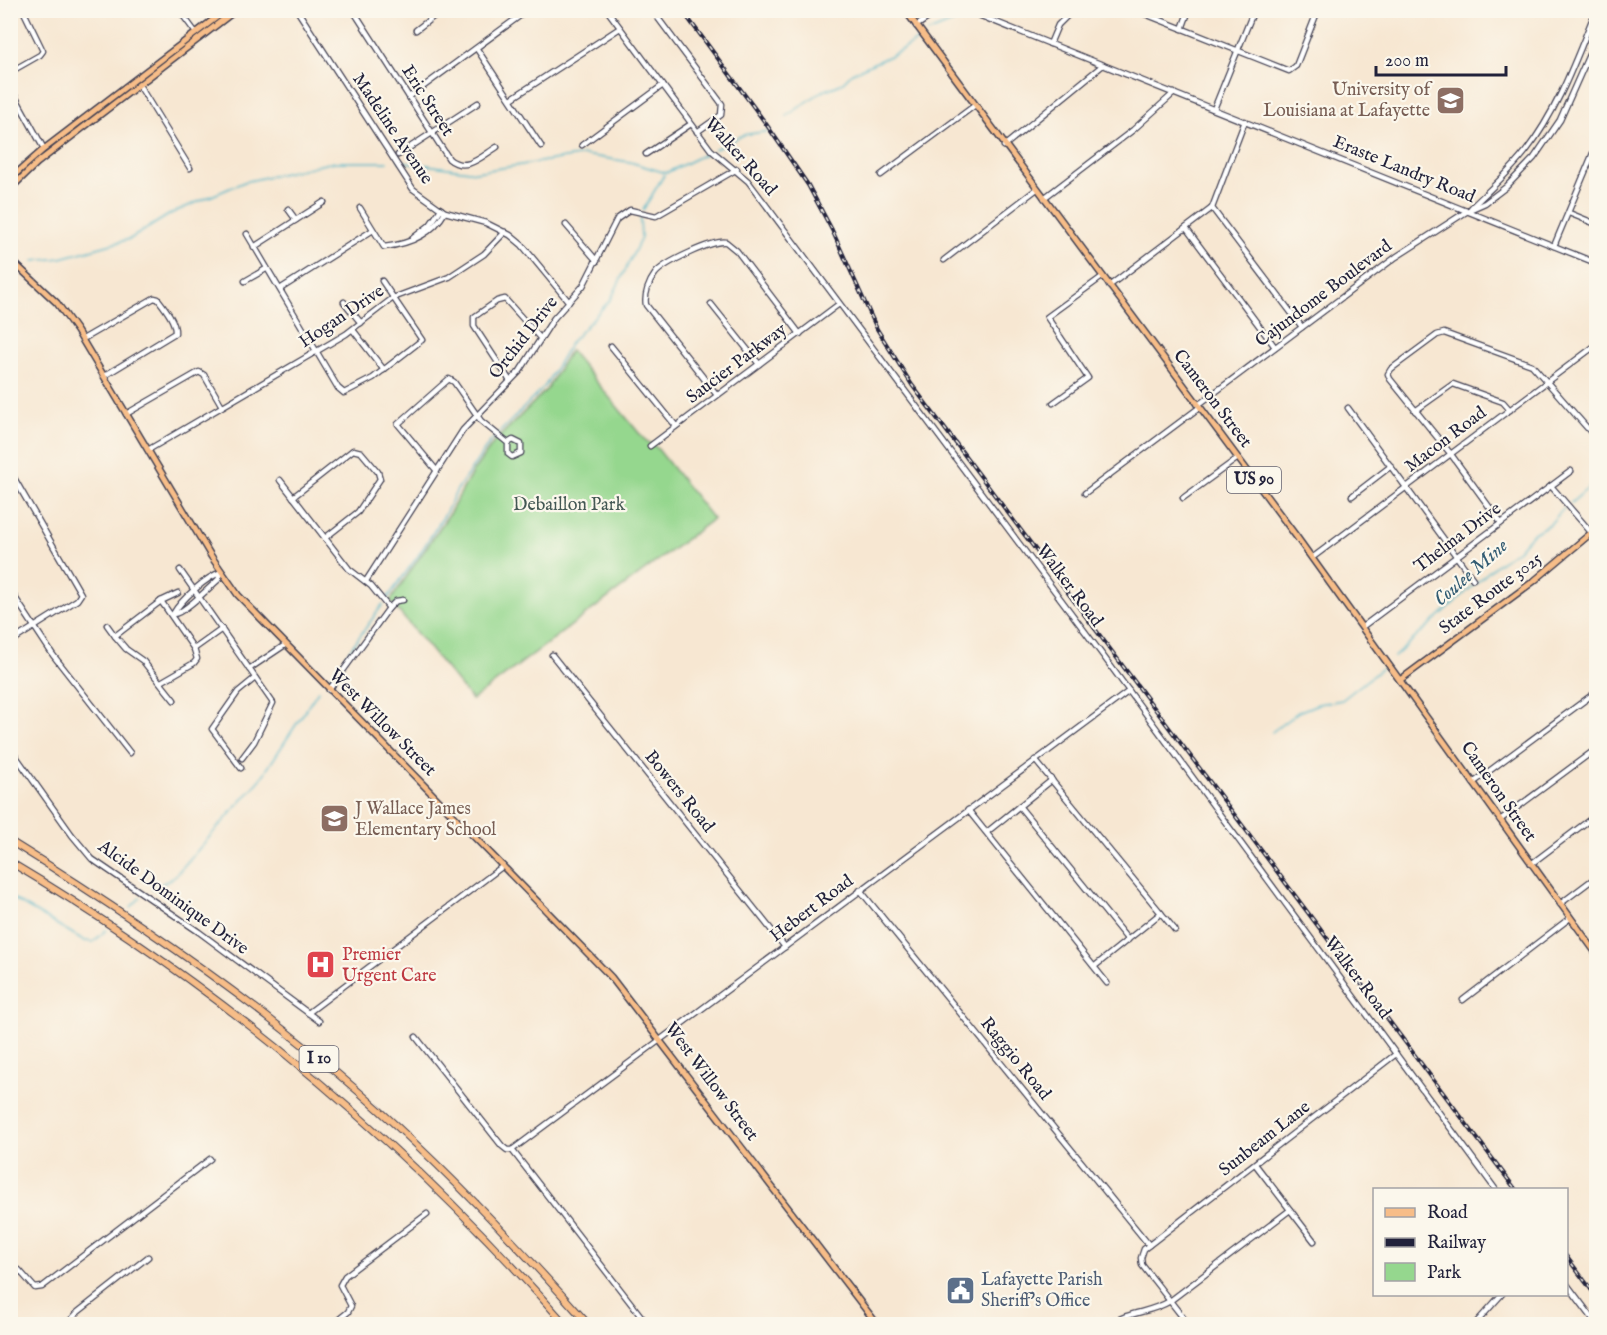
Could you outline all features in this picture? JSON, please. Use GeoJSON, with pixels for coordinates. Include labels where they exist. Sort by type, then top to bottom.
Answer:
{"type":"FeatureCollection","features":[{"type":"Feature","properties":{"kind":"highway","name":"I 10"},"geometry":{"type":"LineString","coordinates":[[10,841],[168,943],[313,1053],[360,1093],[468,1194],[588,1324]]}},
{"type":"Feature","properties":{"kind":"highway","name":"I 10"},"geometry":{"type":"LineString","coordinates":[[10,862],[157,955],[276,1045],[406,1159],[486,1238],[565,1324]]}},
{"type":"Feature","properties":{"kind":"main road"},"geometry":{"type":"LineString","coordinates":[[10,179],[44,149],[226,10]]}},
{"type":"Feature","properties":{"kind":"main road"},"geometry":{"type":"LineString","coordinates":[[10,189],[37,163],[236,10]]}},
{"type":"Feature","properties":{"kind":"main road","name":"Cameron Street"},"geometry":{"type":"LineString","coordinates":[[904,10],[1312,558],[1596,951]]}},
{"type":"Feature","properties":{"kind":"main road","name":"West Willow Street"},"geometry":{"type":"LineString","coordinates":[[10,259],[57,303],[83,339],[221,573],[285,645],[611,977],[877,1324]]}},
{"type":"Feature","properties":{"kind":"main road","name":"State Route 3025"},"geometry":{"type":"LineString","coordinates":[[1400,680],[1595,533]]}},
{"type":"Feature","properties":{"kind":"street"},"geometry":{"type":"LineString","coordinates":[[10,72],[40,56],[43,51],[23,10]]}},
{"type":"Feature","properties":{"kind":"street"},"geometry":{"type":"LineString","coordinates":[[92,10],[107,14],[121,10]]}},
{"type":"Feature","properties":{"kind":"street"},"geometry":{"type":"LineString","coordinates":[[179,10],[196,33]]}},
{"type":"Feature","properties":{"kind":"street","name":"Madeline Avenue"},"geometry":{"type":"LineString","coordinates":[[297,10],[404,177],[418,194],[443,211],[486,223],[505,232],[522,245],[569,302]]}},
{"type":"Feature","properties":{"kind":"street","name":"Eric Street"},"geometry":{"type":"LineString","coordinates":[[353,10],[449,159],[456,164],[470,164],[497,147]]}},
{"type":"Feature","properties":{"kind":"street"},"geometry":{"type":"LineString","coordinates":[[416,30],[442,10]]}},
{"type":"Feature","properties":{"kind":"street"},"geometry":{"type":"LineString","coordinates":[[409,97],[528,10]]}},
{"type":"Feature","properties":{"kind":"street","name":"Walker Road"},"geometry":{"type":"LineString","coordinates":[[607,10],[711,150],[748,181],[1129,691],[1495,1188]]}},
{"type":"Feature","properties":{"kind":"street"},"geometry":{"type":"LineString","coordinates":[[652,10],[722,104],[723,110],[720,116],[697,132]]}},
{"type":"Feature","properties":{"kind":"street"},"geometry":{"type":"LineString","coordinates":[[916,26],[940,10]]}},
{"type":"Feature","properties":{"kind":"street","name":"Eraste Landry Road"},"geometry":{"type":"LineString","coordinates":[[966,10],[1469,210],[1596,263]]}},
{"type":"Feature","properties":{"kind":"street"},"geometry":{"type":"LineString","coordinates":[[1050,44],[1058,26],[1073,10]]}},
{"type":"Feature","properties":{"kind":"street"},"geometry":{"type":"LineString","coordinates":[[1135,10],[1287,71],[1293,70],[1318,10]]}},
{"type":"Feature","properties":{"kind":"street"},"geometry":{"type":"LineString","coordinates":[[1182,28],[1189,10]]}},
{"type":"Feature","properties":{"kind":"street"},"geometry":{"type":"LineString","coordinates":[[1214,109],[1254,10]]}},
{"type":"Feature","properties":{"kind":"street","name":"Cajundome Boulevard"},"geometry":{"type":"LineString","coordinates":[[1469,210],[1510,170],[1532,142],[1561,93],[1596,10]]}},
{"type":"Feature","properties":{"kind":"street"},"geometry":{"type":"LineString","coordinates":[[511,99],[620,28]]}},
{"type":"Feature","properties":{"kind":"street","name":"Cajundome Boulevard"},"geometry":{"type":"LineString","coordinates":[[1085,493],[1396,257],[1469,210],[1485,203],[1506,187],[1545,144],[1573,96],[1596,39]]}},
{"type":"Feature","properties":{"kind":"street"},"geometry":{"type":"LineString","coordinates":[[477,49],[541,146]]}},
{"type":"Feature","properties":{"kind":"street"},"geometry":{"type":"LineString","coordinates":[[1004,146],[1103,65]]}},
{"type":"Feature","properties":{"kind":"street"},"geometry":{"type":"LineString","coordinates":[[139,85],[190,168]]}},
{"type":"Feature","properties":{"kind":"street"},"geometry":{"type":"LineString","coordinates":[[582,145],[663,85]]}},
{"type":"Feature","properties":{"kind":"street"},"geometry":{"type":"LineString","coordinates":[[10,87],[44,149]]}},
{"type":"Feature","properties":{"kind":"street"},"geometry":{"type":"LineString","coordinates":[[1044,198],[1133,130],[1174,93]]}},
{"type":"Feature","properties":{"kind":"street"},"geometry":{"type":"LineString","coordinates":[[398,155],[478,103]]}},
{"type":"Feature","properties":{"kind":"street"},"geometry":{"type":"LineString","coordinates":[[881,176],[974,106]]}},
{"type":"Feature","properties":{"kind":"street"},"geometry":{"type":"LineString","coordinates":[[1108,286],[1212,208],[1245,121]]}},
{"type":"Feature","properties":{"kind":"street"},"geometry":{"type":"LineString","coordinates":[[646,154],[692,124]]}},
{"type":"Feature","properties":{"kind":"street"},"geometry":{"type":"LineString","coordinates":[[1554,246],[1596,146]]}},
{"type":"Feature","properties":{"kind":"street","name":"Orchid Drive"},"geometry":{"type":"LineString","coordinates":[[366,581],[463,430],[524,366],[554,318],[583,286],[621,214],[633,210],[656,216],[737,170]]}},
{"type":"Feature","properties":{"kind":"street"},"geometry":{"type":"LineString","coordinates":[[944,260],[1037,189]]}},
{"type":"Feature","properties":{"kind":"street"},"geometry":{"type":"LineString","coordinates":[[254,247],[324,202]]}},
{"type":"Feature","properties":{"kind":"street"},"geometry":{"type":"LineString","coordinates":[[360,208],[383,247],[431,232],[443,211]]}},
{"type":"Feature","properties":{"kind":"street"},"geometry":{"type":"LineString","coordinates":[[1212,208],[1302,327]]}},
{"type":"Feature","properties":{"kind":"street"},"geometry":{"type":"LineString","coordinates":[[288,209],[296,220]]}},
{"type":"Feature","properties":{"kind":"street"},"geometry":{"type":"LineString","coordinates":[[1569,213],[1596,224]]}},
{"type":"Feature","properties":{"kind":"street"},"geometry":{"type":"LineString","coordinates":[[566,225],[597,261]]}},
{"type":"Feature","properties":{"kind":"street"},"geometry":{"type":"LineString","coordinates":[[1186,228],[1275,347]]}},
{"type":"Feature","properties":{"kind":"street"},"geometry":{"type":"LineString","coordinates":[[280,289],[373,230]]}},
{"type":"Feature","properties":{"kind":"street","name":"Hogan Drive"},"geometry":{"type":"LineString","coordinates":[[148,450],[353,330],[393,298],[449,277],[484,254],[505,232]]}},
{"type":"Feature","properties":{"kind":"street"},"geometry":{"type":"LineString","coordinates":[[247,234],[338,388],[344,393],[384,370],[422,340],[382,281]]}},
{"type":"Feature","properties":{"kind":"street"},"geometry":{"type":"LineString","coordinates":[[717,395],[646,305],[646,293],[657,272],[709,244],[726,242],[737,251],[800,334]]}},
{"type":"Feature","properties":{"kind":"street"},"geometry":{"type":"LineString","coordinates":[[245,281],[266,269]]}},
{"type":"Feature","properties":{"kind":"street"},"geometry":{"type":"LineString","coordinates":[[1053,403],[1088,378],[1047,317],[1102,278]]}},
{"type":"Feature","properties":{"kind":"street"},"geometry":{"type":"LineString","coordinates":[[83,339],[154,298],[158,299],[165,308],[175,327],[175,333],[104,376]]}},
{"type":"Feature","properties":{"kind":"street"},"geometry":{"type":"LineString","coordinates":[[510,381],[474,326],[472,319],[496,301],[505,299],[541,339]]}},
{"type":"Feature","properties":{"kind":"street"},"geometry":{"type":"LineString","coordinates":[[344,302],[361,323]]}},
{"type":"Feature","properties":{"kind":"street"},"geometry":{"type":"LineString","coordinates":[[711,304],[759,364]]}},
{"type":"Feature","properties":{"kind":"street","name":"Saucier Parkway"},"geometry":{"type":"LineString","coordinates":[[650,446],[839,304]]}},
{"type":"Feature","properties":{"kind":"street"},"geometry":{"type":"LineString","coordinates":[[353,330],[384,370]]}},
{"type":"Feature","properties":{"kind":"street"},"geometry":{"type":"LineString","coordinates":[[1501,523],[1388,374],[1442,332],[1528,363],[1596,438]]}},
{"type":"Feature","properties":{"kind":"street","name":"Macon Road"},"geometry":{"type":"LineString","coordinates":[[1312,558],[1596,345]]}},
{"type":"Feature","properties":{"kind":"street"},"geometry":{"type":"LineString","coordinates":[[611,346],[676,426]]}},
{"type":"Feature","properties":{"kind":"street"},"geometry":{"type":"LineString","coordinates":[[126,414],[199,372],[204,375],[222,406]]}},
{"type":"Feature","properties":{"kind":"street"},"geometry":{"type":"LineString","coordinates":[[437,471],[400,428],[398,421],[443,382],[451,379],[477,416],[508,443]]}},
{"type":"Feature","properties":{"kind":"street"},"geometry":{"type":"LineString","coordinates":[[1415,411],[1453,384],[1503,402],[1510,410]]}},
{"type":"Feature","properties":{"kind":"street"},"geometry":{"type":"LineString","coordinates":[[1348,408],[1473,579]]}},
{"type":"Feature","properties":{"kind":"street"},"geometry":{"type":"LineString","coordinates":[[293,497],[353,450],[361,452],[378,472],[379,482],[358,512],[325,538]]}},
{"type":"Feature","properties":{"kind":"street"},"geometry":{"type":"LineString","coordinates":[[1183,498],[1238,458]]}},
{"type":"Feature","properties":{"kind":"street"},"geometry":{"type":"LineString","coordinates":[[1352,496],[1391,466]]}},
{"type":"Feature","properties":{"kind":"street"},"geometry":{"type":"LineString","coordinates":[[10,471],[81,596],[15,639]]}},
{"type":"Feature","properties":{"kind":"street","name":"Thelma Drive"},"geometry":{"type":"LineString","coordinates":[[1362,627],[1571,471]]}},
{"type":"Feature","properties":{"kind":"street"},"geometry":{"type":"LineString","coordinates":[[280,480],[349,569],[366,581],[389,608]]}},
{"type":"Feature","properties":{"kind":"street"},"geometry":{"type":"LineString","coordinates":[[1551,486],[1595,533]]}},
{"type":"Feature","properties":{"kind":"street"},"geometry":{"type":"LineString","coordinates":[[180,570],[273,703],[254,742],[242,758]]}},
{"type":"Feature","properties":{"kind":"street"},"geometry":{"type":"LineString","coordinates":[[216,573],[221,573],[219,579],[183,612],[172,615],[194,589],[216,573]]}},
{"type":"Feature","properties":{"kind":"street"},"geometry":{"type":"LineString","coordinates":[[202,583],[203,587],[210,587]]}},
{"type":"Feature","properties":{"kind":"street"},"geometry":{"type":"LineString","coordinates":[[10,590],[34,627],[130,753]]}},
{"type":"Feature","properties":{"kind":"street"},"geometry":{"type":"LineString","coordinates":[[115,636],[161,601],[178,593]]}},
{"type":"Feature","properties":{"kind":"street"},"geometry":{"type":"LineString","coordinates":[[329,690],[389,608],[396,601],[403,600]]}},
{"type":"Feature","properties":{"kind":"street"},"geometry":{"type":"LineString","coordinates":[[161,601],[172,615],[180,632],[194,649],[197,658],[194,663],[161,682]]}},
{"type":"Feature","properties":{"kind":"street"},"geometry":{"type":"LineString","coordinates":[[107,625],[161,682],[174,700]]}},
{"type":"Feature","properties":{"kind":"street"},"geometry":{"type":"LineString","coordinates":[[194,649],[222,629]]}},
{"type":"Feature","properties":{"kind":"street"},"geometry":{"type":"LineString","coordinates":[[249,669],[285,645]]}},
{"type":"Feature","properties":{"kind":"street","name":"Bowers Road"},"geometry":{"type":"LineString","coordinates":[[552,655],[784,947]]}},
{"type":"Feature","properties":{"kind":"street"},"geometry":{"type":"LineString","coordinates":[[241,768],[212,729],[238,692],[255,678]]}},
{"type":"Feature","properties":{"kind":"street","name":"Hebert Road"},"geometry":{"type":"LineString","coordinates":[[512,1150],[1129,691]]}},
{"type":"Feature","properties":{"kind":"street"},"geometry":{"type":"LineString","coordinates":[[1473,783],[1596,692]]}},
{"type":"Feature","properties":{"kind":"street","name":"Alcide Dominique Drive"},"geometry":{"type":"LineString","coordinates":[[10,748],[92,858],[199,932],[319,1021]]}},
{"type":"Feature","properties":{"kind":"street"},"geometry":{"type":"LineString","coordinates":[[1500,820],[1596,748]]}},
{"type":"Feature","properties":{"kind":"street"},"geometry":{"type":"LineString","coordinates":[[1035,760],[1175,930]]}},
{"type":"Feature","properties":{"kind":"street"},"geometry":{"type":"LineString","coordinates":[[987,832],[1052,780]]}},
{"type":"Feature","properties":{"kind":"street"},"geometry":{"type":"LineString","coordinates":[[1020,806],[1128,940]]}},
{"type":"Feature","properties":{"kind":"street"},"geometry":{"type":"LineString","coordinates":[[968,810],[1107,983]]}},
{"type":"Feature","properties":{"kind":"street"},"geometry":{"type":"LineString","coordinates":[[1531,864],[1596,815]]}},
{"type":"Feature","properties":{"kind":"street"},"geometry":{"type":"LineString","coordinates":[[308,1013],[503,866]]}},
{"type":"Feature","properties":{"kind":"street"},"geometry":{"type":"LineString","coordinates":[[1560,904],[1596,877]]}},
{"type":"Feature","properties":{"kind":"street","name":"Raggio Road"},"geometry":{"type":"LineString","coordinates":[[860,890],[1149,1245]]}},
{"type":"Feature","properties":{"kind":"street"},"geometry":{"type":"LineString","coordinates":[[1095,966],[1161,913]]}},
{"type":"Feature","properties":{"kind":"street"},"geometry":{"type":"LineString","coordinates":[[1463,1000],[1570,918]]}},
{"type":"Feature","properties":{"kind":"street"},"geometry":{"type":"LineString","coordinates":[[416,1037],[502,1146],[507,1150],[512,1150],[647,1324]]}},
{"type":"Feature","properties":{"kind":"street","name":"Sunbeam Lane"},"geometry":{"type":"LineString","coordinates":[[1149,1245],[1396,1054]]}},
{"type":"Feature","properties":{"kind":"street"},"geometry":{"type":"LineString","coordinates":[[10,1269],[20,1270],[35,1288],[42,1287],[210,1159]]}},
{"type":"Feature","properties":{"kind":"street"},"geometry":{"type":"LineString","coordinates":[[1255,1164],[1314,1241]]}},
{"type":"Feature","properties":{"kind":"street"},"geometry":{"type":"LineString","coordinates":[[1111,1324],[1123,1316],[1153,1311],[1170,1301],[1290,1210]]}},
{"type":"Feature","properties":{"kind":"street"},"geometry":{"type":"LineString","coordinates":[[333,1324],[348,1312],[351,1306],[340,1285],[345,1276],[427,1214]]}},
{"type":"Feature","properties":{"kind":"street"},"geometry":{"type":"LineString","coordinates":[[1149,1245],[1142,1252],[1141,1262],[1188,1324]]}},
{"type":"Feature","properties":{"kind":"street"},"geometry":{"type":"LineString","coordinates":[[67,1324],[78,1312],[148,1257]]}},
{"type":"Feature","properties":{"kind":"street"},"geometry":{"type":"LineString","coordinates":[[1568,1286],[1596,1323]]}},
{"type":"Feature","properties":{"kind":"street"},"geometry":{"type":"LineString","coordinates":[[1475,1324],[1500,1296]]}},
{"type":"Feature","properties":{"kind":"green space","name":"Debaillon Park"},"geometry":{"type":"Polygon","coordinates":[[[570,350],[644,439],[657,448],[713,519],[472,700],[390,601],[449,514],[473,471],[494,442],[547,389],[570,350]]]}},
{"type":"Feature","properties":{"kind":"waterway"},"geometry":{"type":"LineString","coordinates":[[927,33],[964,18]]}},
{"type":"Feature","properties":{"kind":"waterway"},"geometry":{"type":"LineString","coordinates":[[787,116],[821,92],[841,84],[852,73],[918,40]]}},
{"type":"Feature","properties":{"kind":"waterway"},"geometry":{"type":"LineString","coordinates":[[715,149],[743,135],[769,131]]}},
{"type":"Feature","properties":{"kind":"waterway"},"geometry":{"type":"LineString","coordinates":[[399,161],[476,172],[584,155],[630,162],[666,173],[707,153]]}},
{"type":"Feature","properties":{"kind":"waterway"},"geometry":{"type":"LineString","coordinates":[[34,261],[61,258],[130,239],[172,213],[244,182],[334,162],[388,162]]}},
{"type":"Feature","properties":{"kind":"waterway"},"geometry":{"type":"LineString","coordinates":[[643,210],[664,175]]}},
{"type":"Feature","properties":{"kind":"waterway"},"geometry":{"type":"LineString","coordinates":[[386,600],[418,556],[445,514],[457,490],[490,442],[545,386],[571,342],[611,299],[641,238],[640,218]]}},
{"type":"Feature","properties":{"kind":"waterway","name":"Coulee Mine"},"geometry":{"type":"LineString","coordinates":[[1571,503],[1596,481]]}},
{"type":"Feature","properties":{"kind":"waterway","name":"Coulee Mine"},"geometry":{"type":"LineString","coordinates":[[1394,657],[1496,565],[1518,550],[1532,534],[1551,523],[1564,508]]}},
{"type":"Feature","properties":{"kind":"waterway"},"geometry":{"type":"LineString","coordinates":[[329,679],[383,604]]}},
{"type":"Feature","properties":{"kind":"waterway","name":"Coulee Mine"},"geometry":{"type":"LineString","coordinates":[[1272,732],[1298,712],[1318,704],[1342,700],[1381,669]]}},
{"type":"Feature","properties":{"kind":"waterway"},"geometry":{"type":"LineString","coordinates":[[152,889],[173,878],[260,780],[318,691]]}},
{"type":"Feature","properties":{"kind":"waterway"},"geometry":{"type":"LineString","coordinates":[[10,897],[85,941],[93,942],[106,930]]}},
{"type":"Feature","properties":{"kind":"waterway"},"geometry":{"type":"LineString","coordinates":[[131,907],[140,898]]}},
{"type":"Feature","properties":{"kind":"railway"},"geometry":{"type":"LineString","coordinates":[[682,10],[808,185],[832,230],[877,329],[912,385],[1514,1188]]}},
{"type":"Feature","properties":{"kind":"railway"},"geometry":{"type":"LineString","coordinates":[[1568,1259],[1596,1296]]}},
{"type":"Feature","properties":{"kind":"place","name":"University of Louisiana at Lafayette"},"geometry":{"type":"Point","coordinates":[1451,100]}},
{"type":"Feature","properties":{"kind":"place","name":"J Wallace James Elementary School"},"geometry":{"type":"Point","coordinates":[334,819]}},
{"type":"Feature","properties":{"kind":"place","name":"Premier Urgent Care"},"geometry":{"type":"Point","coordinates":[321,965]}},
{"type":"Feature","properties":{"kind":"place","name":"Lafayette Parish Sheriff's Office"},"geometry":{"type":"Point","coordinates":[960,1290]}}]}
